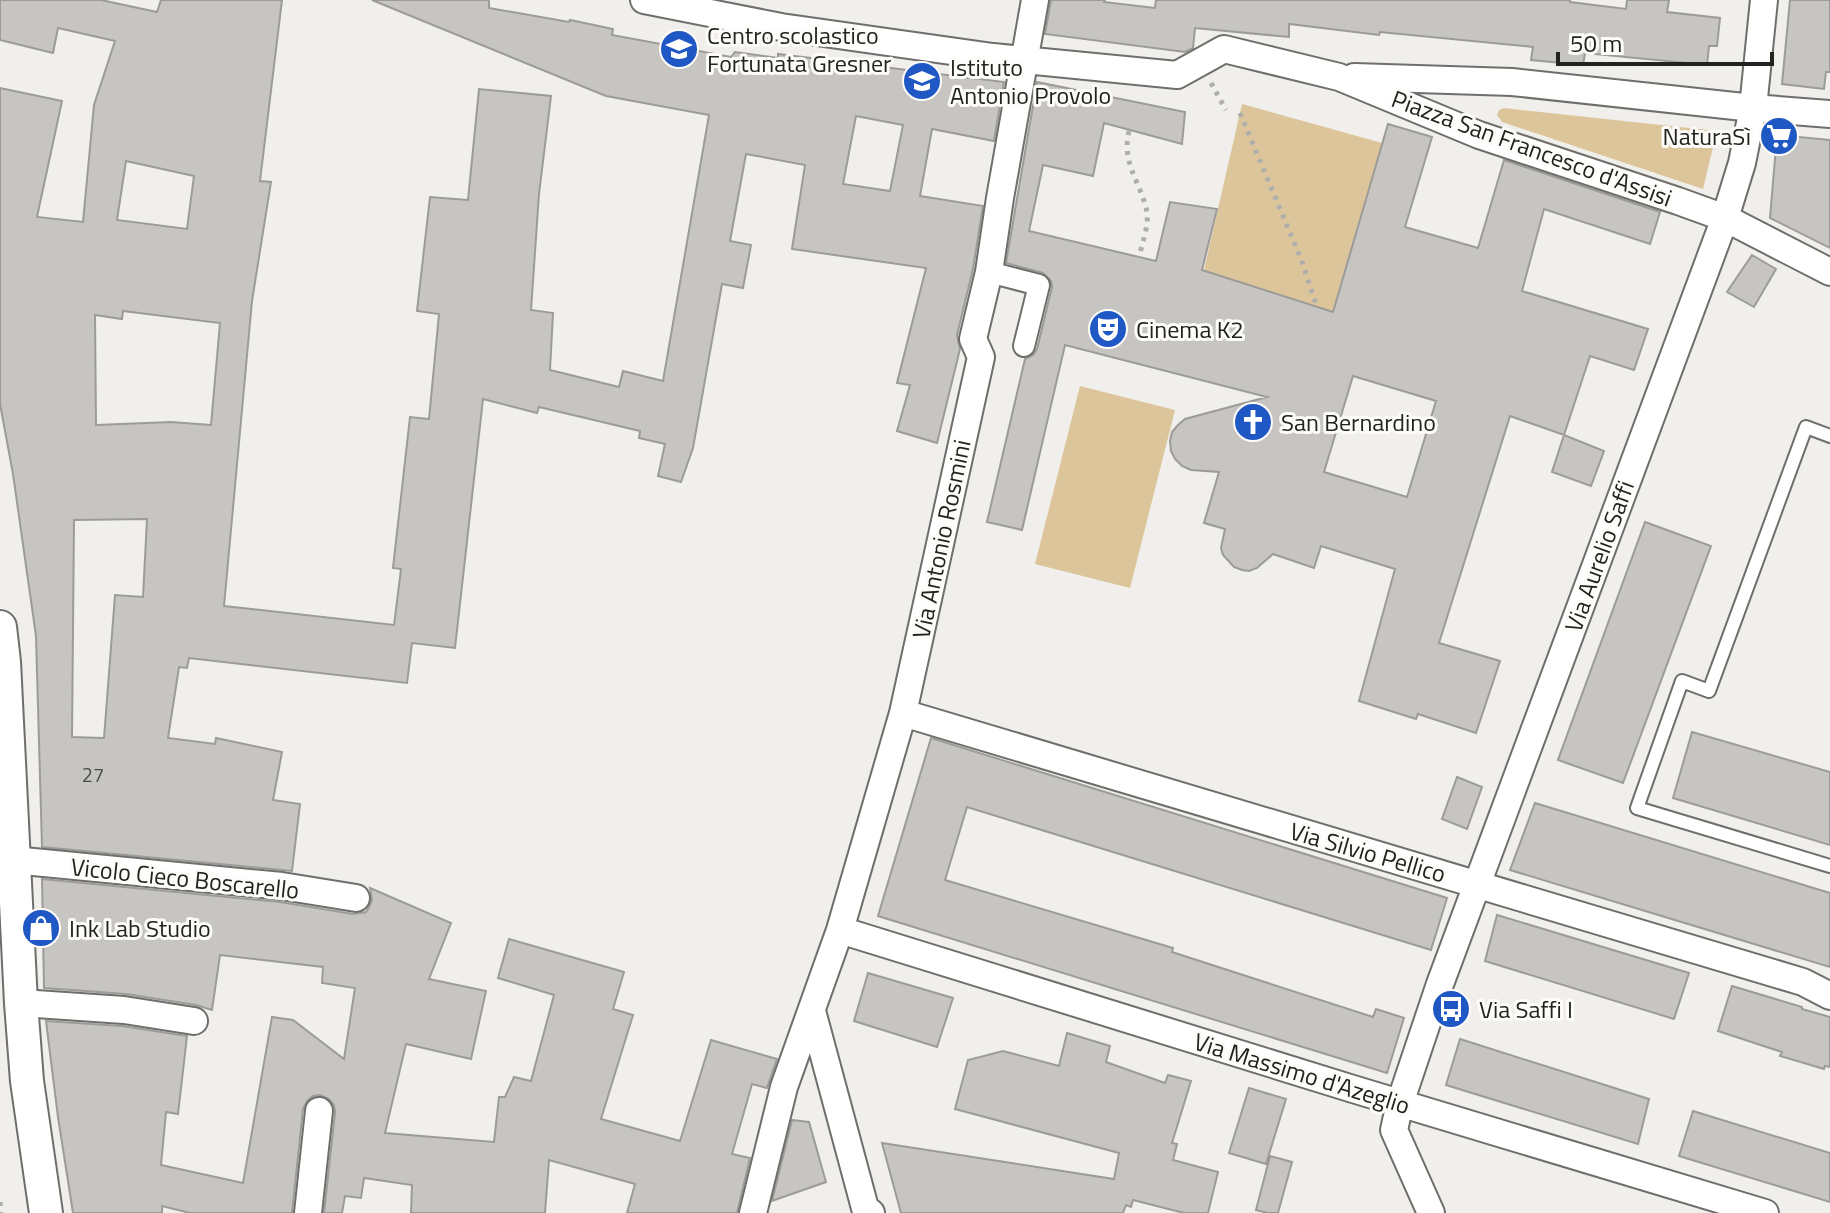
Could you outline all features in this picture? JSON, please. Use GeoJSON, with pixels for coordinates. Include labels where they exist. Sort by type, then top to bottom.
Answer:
{"type":"FeatureCollection","features":[{"type":"Feature","properties":{"kind":"street","name":"Piazza San Francesco d'Assisi"},"geometry":{"type":"LineString","coordinates":[[644,0],[781,27],[1025,60],[1177,75],[1224,49],[1339,77],[1479,135],[1725,218],[1830,272]]}},
{"type":"Feature","properties":{"kind":"street","name":"Via Antonio Rosmini"},"geometry":{"type":"LineString","coordinates":[[753,1213],[784,1087],[840,930],[903,713],[981,357],[973,339],[989,272],[1035,0]]}},
{"type":"Feature","properties":{"kind":"street","name":"Via Aurelio Saffi"},"geometry":{"type":"LineString","coordinates":[[1431,1213],[1394,1130],[1400,1103],[1440,984],[1725,218],[1742,163],[1753,108],[1764,0]]}},
{"type":"Feature","properties":{"kind":"street","name":"Piazza San Francesco d'Assisi"},"geometry":{"type":"LineString","coordinates":[[1339,77],[1512,82],[1830,114]]}},
{"type":"Feature","properties":{"kind":"street"},"geometry":{"type":"LineString","coordinates":[[989,272],[1039,285],[1024,346]]}},
{"type":"Feature","properties":{"kind":"street"},"geometry":{"type":"LineString","coordinates":[[0,627],[27,1081],[46,1213]]}},
{"type":"Feature","properties":{"kind":"street","name":"Via Silvio Pellico"},"geometry":{"type":"LineString","coordinates":[[903,713],[1803,982],[1830,996]]}},
{"type":"Feature","properties":{"kind":"street","name":"Vicolo Cieco Boscarello"},"geometry":{"type":"LineString","coordinates":[[13,860],[282,886],[356,898]]}},
{"type":"Feature","properties":{"kind":"street","name":"Via Massimo d'Azeglio"},"geometry":{"type":"LineString","coordinates":[[840,930],[1765,1213]]}},
{"type":"Feature","properties":{"kind":"street"},"geometry":{"type":"LineString","coordinates":[[21,1003],[124,1010],[194,1021]]}},
{"type":"Feature","properties":{"kind":"street"},"geometry":{"type":"LineString","coordinates":[[812,1011],[865,1208],[871,1213]]}},
{"type":"Feature","properties":{"kind":"street"},"geometry":{"type":"LineString","coordinates":[[308,1213],[319,1111]]}},
{"type":"Feature","properties":{"kind":"lane"},"geometry":{"type":"LineString","coordinates":[[1830,436],[1806,427],[1709,691],[1682,681],[1637,808],[1830,866]]}},
{"type":"Feature","properties":{"kind":"path"},"geometry":{"type":"LineString","coordinates":[[1240,113],[1301,259],[1317,307]]}},
{"type":"Feature","properties":{"kind":"path"},"geometry":{"type":"LineString","coordinates":[[1129,131],[1125,146],[1148,216],[1139,257]]}},
{"type":"Feature","properties":{"kind":"path"},"geometry":{"type":"LineString","coordinates":[[0,1202],[1,1213]]}},
{"type":"Feature","properties":{"kind":"shaded area"},"geometry":{"type":"Polygon","coordinates":[[[1242,104],[1382,143],[1332,313],[1204,270],[1242,104]]]}},
{"type":"Feature","properties":{"kind":"shaded area"},"geometry":{"type":"Polygon","coordinates":[[[1504,108],[1717,131],[1703,189],[1502,122],[1497,115],[1504,108]]]}},
{"type":"Feature","properties":{"kind":"shaded area"},"geometry":{"type":"Polygon","coordinates":[[[1080,386],[1175,410],[1130,588],[1035,564],[1080,386]]]}},
{"type":"Feature","properties":{"kind":"building"},"geometry":{"type":"Polygon","coordinates":[[[0,0],[101,0],[157,12],[161,0],[282,0],[260,181],[271,182],[252,301],[224,606],[394,625],[401,569],[393,568],[410,417],[429,419],[439,314],[417,311],[430,197],[468,200],[479,89],[551,96],[539,194],[531,310],[553,313],[550,370],[619,387],[623,371],[663,381],[709,115],[606,96],[372,0],[489,0],[489,8],[570,20],[613,29],[612,35],[731,57],[735,52],[778,58],[778,54],[1004,82],[994,141],[932,129],[920,196],[983,206],[973,269],[957,335],[960,349],[937,443],[897,431],[910,385],[897,383],[926,268],[792,249],[805,165],[746,154],[730,241],[751,245],[743,288],[722,284],[693,448],[681,482],[658,476],[665,444],[639,438],[640,431],[539,407],[537,413],[483,399],[455,648],[412,643],[407,683],[189,658],[187,668],[179,667],[168,738],[215,744],[216,738],[282,752],[273,800],[300,804],[292,871],[42,847],[36,636],[0,404],[0,88],[62,101],[37,217],[83,222],[94,105],[115,41],[58,28],[53,53],[0,40],[0,0]],[[856,116],[843,184],[890,191],[903,125],[856,116]],[[126,161],[117,220],[187,229],[194,176],[126,161]],[[123,311],[122,319],[95,315],[96,425],[171,422],[211,425],[220,323],[123,311]],[[147,519],[74,520],[72,737],[104,738],[115,595],[143,597],[147,519]]]}},
{"type":"Feature","properties":{"kind":"building"},"geometry":{"type":"Polygon","coordinates":[[[1051,0],[1105,0],[1155,8],[1156,0],[1570,0],[1626,9],[1627,0],[1669,0],[1667,12],[1720,18],[1717,46],[1709,46],[1707,65],[1585,53],[1583,65],[1531,60],[1533,47],[1380,32],[1379,35],[1289,24],[1289,37],[1195,28],[1193,48],[1185,52],[1045,34],[1051,0]]]}},
{"type":"Feature","properties":{"kind":"building"},"geometry":{"type":"Polygon","coordinates":[[[1790,0],[1830,0],[1830,72],[1826,72],[1824,89],[1782,84],[1790,0]]]}},
{"type":"Feature","properties":{"kind":"building"},"geometry":{"type":"Polygon","coordinates":[[[1037,82],[1185,112],[1182,144],[1104,123],[1093,176],[1043,165],[1029,231],[1156,261],[1170,202],[1217,209],[1202,270],[1333,312],[1388,124],[1432,137],[1405,227],[1478,248],[1504,160],[1660,212],[1650,244],[1544,209],[1522,291],[1648,329],[1634,370],[1590,356],[1564,435],[1510,416],[1439,643],[1500,661],[1476,733],[1418,714],[1416,719],[1359,701],[1395,569],[1321,546],[1314,568],[1273,554],[1257,568],[1242,570],[1234,567],[1223,555],[1221,548],[1225,529],[1204,523],[1219,472],[1191,470],[1182,466],[1171,451],[1172,432],[1185,419],[1267,397],[1065,345],[1022,530],[987,522],[1025,359],[1037,349],[1052,287],[1051,281],[1043,273],[1006,263],[1037,82]],[[1353,376],[1324,472],[1407,497],[1436,401],[1353,376]]]}},
{"type":"Feature","properties":{"kind":"building"},"geometry":{"type":"Polygon","coordinates":[[[1777,135],[1830,140],[1830,248],[1770,218],[1777,135]]]}},
{"type":"Feature","properties":{"kind":"building"},"geometry":{"type":"Polygon","coordinates":[[[1752,255],[1776,269],[1754,307],[1727,292],[1752,255]]]}},
{"type":"Feature","properties":{"kind":"building"},"geometry":{"type":"Polygon","coordinates":[[[1564,435],[1604,451],[1591,486],[1552,472],[1564,435]]]}},
{"type":"Feature","properties":{"kind":"building"},"geometry":{"type":"Polygon","coordinates":[[[1645,522],[1711,546],[1623,783],[1558,760],[1645,522]]]}},
{"type":"Feature","properties":{"kind":"building"},"geometry":{"type":"Polygon","coordinates":[[[1692,732],[1830,772],[1830,845],[1673,798],[1692,732]]]}},
{"type":"Feature","properties":{"kind":"building"},"geometry":{"type":"Polygon","coordinates":[[[931,738],[1447,898],[1431,950],[967,807],[945,880],[1173,948],[1172,952],[1373,1017],[1376,1009],[1404,1018],[1387,1073],[878,916],[931,738]]]}},
{"type":"Feature","properties":{"kind":"building"},"geometry":{"type":"Polygon","coordinates":[[[1457,777],[1482,787],[1467,829],[1442,819],[1457,777]]]}},
{"type":"Feature","properties":{"kind":"building"},"geometry":{"type":"Polygon","coordinates":[[[1535,803],[1830,893],[1830,967],[1510,870],[1535,803]]]}},
{"type":"Feature","properties":{"kind":"building"},"geometry":{"type":"Polygon","coordinates":[[[42,879],[280,902],[353,914],[366,912],[372,900],[370,888],[451,923],[429,979],[486,991],[471,1059],[406,1044],[385,1133],[494,1142],[499,1097],[505,1097],[514,1077],[531,1081],[554,995],[498,978],[509,939],[624,972],[613,1009],[633,1015],[601,1119],[680,1141],[711,1040],[777,1059],[767,1088],[752,1084],[732,1154],[750,1158],[737,1213],[627,1213],[635,1184],[549,1160],[545,1213],[411,1213],[412,1185],[364,1178],[361,1198],[345,1196],[342,1213],[324,1213],[335,1112],[329,1099],[320,1095],[313,1096],[303,1109],[292,1213],[190,1213],[162,1206],[162,1213],[73,1213],[46,1021],[122,1026],[187,1036],[178,1114],[166,1112],[161,1165],[243,1183],[272,1017],[293,1020],[344,1059],[355,988],[322,983],[323,967],[220,955],[212,1010],[126,994],[44,988],[42,879]]]}},
{"type":"Feature","properties":{"kind":"building"},"geometry":{"type":"Polygon","coordinates":[[[1497,915],[1689,973],[1674,1019],[1485,961],[1497,915]]]}},
{"type":"Feature","properties":{"kind":"building"},"geometry":{"type":"Polygon","coordinates":[[[868,973],[953,998],[937,1047],[854,1021],[868,973]]]}},
{"type":"Feature","properties":{"kind":"building"},"geometry":{"type":"Polygon","coordinates":[[[1732,986],[1830,1017],[1830,1067],[1825,1066],[1824,1069],[1780,1056],[1782,1052],[1718,1031],[1732,986]]]}},
{"type":"Feature","properties":{"kind":"building"},"geometry":{"type":"Polygon","coordinates":[[[1067,1033],[1110,1046],[1106,1062],[1165,1083],[1168,1075],[1191,1081],[1172,1143],[1177,1144],[1173,1160],[1218,1172],[1208,1213],[1184,1213],[1133,1200],[1131,1207],[1126,1205],[1123,1213],[901,1213],[882,1143],[1114,1179],[1119,1153],[955,1109],[968,1060],[1003,1051],[1059,1066],[1067,1033]]]}},
{"type":"Feature","properties":{"kind":"building"},"geometry":{"type":"Polygon","coordinates":[[[1460,1039],[1649,1099],[1638,1144],[1446,1085],[1460,1039]]]}},
{"type":"Feature","properties":{"kind":"building"},"geometry":{"type":"Polygon","coordinates":[[[1249,1088],[1286,1099],[1266,1164],[1229,1153],[1249,1088]]]}},
{"type":"Feature","properties":{"kind":"building"},"geometry":{"type":"Polygon","coordinates":[[[1693,1111],[1830,1153],[1830,1202],[1679,1156],[1693,1111]]]}},
{"type":"Feature","properties":{"kind":"building"},"geometry":{"type":"Polygon","coordinates":[[[792,1120],[809,1122],[826,1182],[772,1201],[792,1120]]]}},
{"type":"Feature","properties":{"kind":"building"},"geometry":{"type":"Polygon","coordinates":[[[1270,1156],[1292,1162],[1278,1213],[1256,1210],[1270,1156]]]}},
{"type":"Feature","properties":{"kind":"place","name":"Centro scolastico Fortunata Gresner"},"geometry":{"type":"Point","coordinates":[679,49]}},
{"type":"Feature","properties":{"kind":"place","name":"Istituto Antonio Provolo"},"geometry":{"type":"Point","coordinates":[922,81]}},
{"type":"Feature","properties":{"kind":"place","name":"NaturaSì"},"geometry":{"type":"Point","coordinates":[1779,136]}},
{"type":"Feature","properties":{"kind":"place","name":"Cinema K2"},"geometry":{"type":"Point","coordinates":[1108,329]}},
{"type":"Feature","properties":{"kind":"place","name":"San Bernardino"},"geometry":{"type":"Point","coordinates":[1253,422]}},
{"type":"Feature","properties":{"kind":"place","name":"Ink Lab Studio"},"geometry":{"type":"Point","coordinates":[41,928]}},
{"type":"Feature","properties":{"kind":"place","name":"Via Saffi I"},"geometry":{"type":"Point","coordinates":[1451,1009]}}]}
